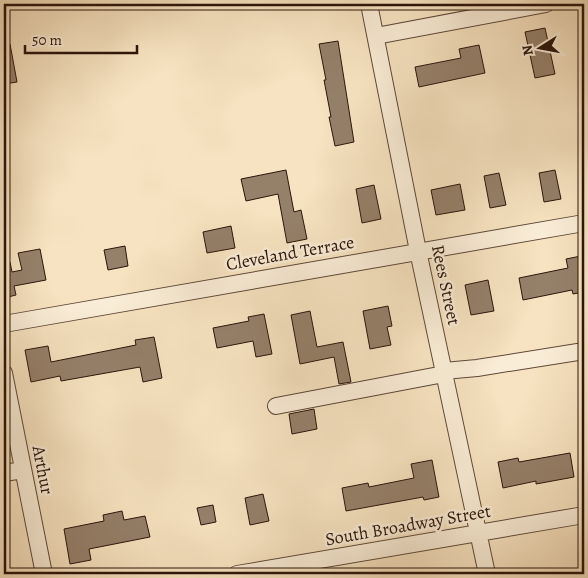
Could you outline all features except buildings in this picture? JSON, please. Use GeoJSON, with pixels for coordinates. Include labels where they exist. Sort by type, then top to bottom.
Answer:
{"type":"FeatureCollection","features":[{"type":"Feature","properties":{"kind":"street","name":"Rees Street"},"geometry":{"type":"LineString","coordinates":[[369,4],[418,251],[487,574]]}},
{"type":"Feature","properties":{"kind":"street"},"geometry":{"type":"LineString","coordinates":[[376,36],[546,4]]}},
{"type":"Feature","properties":{"kind":"street","name":"Cleveland Terrace"},"geometry":{"type":"LineString","coordinates":[[4,324],[584,223]]}},
{"type":"Feature","properties":{"kind":"street"},"geometry":{"type":"LineString","coordinates":[[276,406],[444,372],[584,351]]}},
{"type":"Feature","properties":{"kind":"street","name":"Arthur"},"geometry":{"type":"LineString","coordinates":[[4,373],[44,574]]}},
{"type":"Feature","properties":{"kind":"street"},"geometry":{"type":"LineString","coordinates":[[4,473],[23,470]]}},
{"type":"Feature","properties":{"kind":"street","name":"South Broadway Street"},"geometry":{"type":"LineString","coordinates":[[238,574],[584,515]]}}]}
